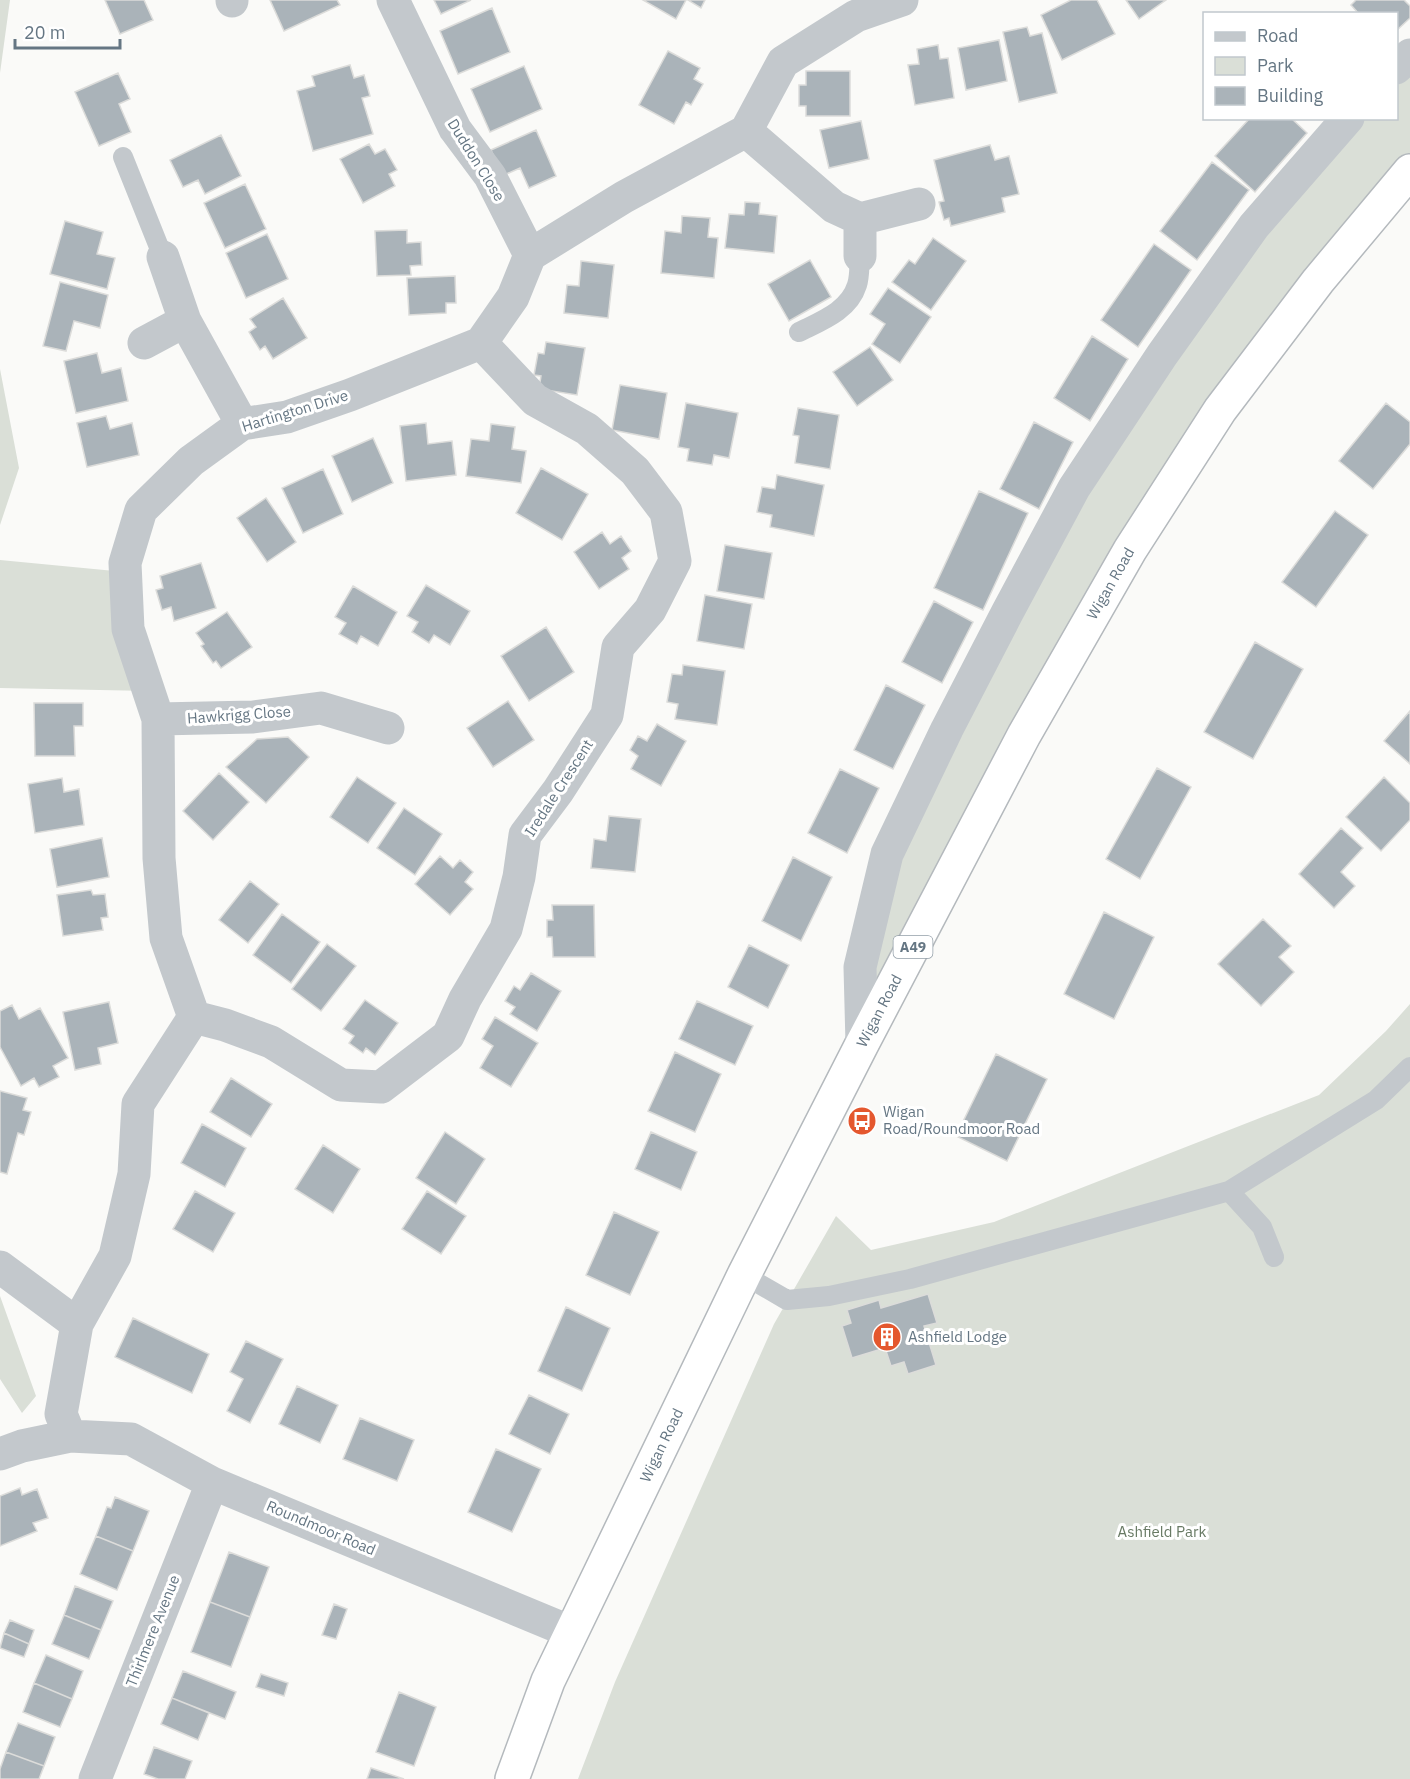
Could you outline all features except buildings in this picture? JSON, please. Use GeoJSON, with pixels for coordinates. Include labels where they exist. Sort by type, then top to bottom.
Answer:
{"type":"FeatureCollection","features":[{"type":"Feature","properties":{"kind":"highway","name":"Wigan Road"},"geometry":{"type":"LineString","coordinates":[[512,1779],[548,1681],[744,1275],[1024,735],[1130,550],[1220,410],[1318,281],[1410,171]]}},
{"type":"Feature","properties":{"kind":"street","name":"Duddon Close"},"geometry":{"type":"LineString","coordinates":[[393,0],[454,129],[490,176],[530,255]]}},
{"type":"Feature","properties":{"kind":"street"},"geometry":{"type":"LineString","coordinates":[[481,343],[513,297],[530,255],[624,197],[746,131],[783,62],[856,16],[902,0]]}},
{"type":"Feature","properties":{"kind":"street"},"geometry":{"type":"LineString","coordinates":[[1398,66],[1410,55]]}},
{"type":"Feature","properties":{"kind":"street"},"geometry":{"type":"LineString","coordinates":[[862,1044],[860,967],[887,854],[1001,624],[1074,488],[1162,355],[1254,226],[1346,120]]}},
{"type":"Feature","properties":{"kind":"street"},"geometry":{"type":"LineString","coordinates":[[746,131],[834,207],[860,219],[919,204]]}},
{"type":"Feature","properties":{"kind":"street"},"geometry":{"type":"LineString","coordinates":[[860,219],[860,256]]}},
{"type":"Feature","properties":{"kind":"street"},"geometry":{"type":"LineString","coordinates":[[163,257],[185,321],[242,424]]}},
{"type":"Feature","properties":{"kind":"street"},"geometry":{"type":"LineString","coordinates":[[144,343],[185,321]]}},
{"type":"Feature","properties":{"kind":"street","name":"Hartington Drive"},"geometry":{"type":"LineString","coordinates":[[194,1017],[166,938],[159,858],[158,719],[128,629],[125,563],[141,510],[191,461],[242,424],[287,417],[350,395],[481,343]]}},
{"type":"Feature","properties":{"kind":"street","name":"Iredale Crescent"},"geometry":{"type":"LineString","coordinates":[[194,1017],[225,1025],[271,1042],[341,1085],[381,1087],[448,1036],[465,999],[507,929],[519,877],[525,835],[558,791],[607,715],[618,647],[650,610],[675,561],[666,512],[635,471],[587,429],[535,400],[481,343]]}},
{"type":"Feature","properties":{"kind":"street","name":"Hawkrigg Close"},"geometry":{"type":"LineString","coordinates":[[158,719],[253,717],[321,708],[388,728]]}},
{"type":"Feature","properties":{"kind":"street"},"geometry":{"type":"LineString","coordinates":[[70,1437],[61,1414],[77,1324],[115,1256],[134,1174],[138,1104],[194,1017]]}},
{"type":"Feature","properties":{"kind":"street"},"geometry":{"type":"LineString","coordinates":[[0,1267],[77,1324]]}},
{"type":"Feature","properties":{"kind":"street","name":"Roundmoor Road"},"geometry":{"type":"LineString","coordinates":[[0,1454],[22,1446],[70,1437],[131,1439],[212,1483],[571,1632]]}},
{"type":"Feature","properties":{"kind":"street","name":"Thirlmere Avenue"},"geometry":{"type":"LineString","coordinates":[[95,1779],[212,1483]]}},
{"type":"Feature","properties":{"kind":"lane"},"geometry":{"type":"LineString","coordinates":[[123,158],[163,257]]}},
{"type":"Feature","properties":{"kind":"lane"},"geometry":{"type":"LineString","coordinates":[[800,332],[838,312],[852,297],[858,283],[860,256]]}},
{"type":"Feature","properties":{"kind":"lane"},"geometry":{"type":"LineString","coordinates":[[744,1275],[787,1300],[829,1296],[910,1279],[1229,1191],[1376,1100],[1410,1067]]}},
{"type":"Feature","properties":{"kind":"lane"},"geometry":{"type":"LineString","coordinates":[[1229,1191],[1262,1227],[1274,1257]]}},
{"type":"Feature","properties":{"kind":"green space"},"geometry":{"type":"Polygon","coordinates":[[[0,0],[10,0],[0,73],[0,0]]]}},
{"type":"Feature","properties":{"kind":"green space"},"geometry":{"type":"Polygon","coordinates":[[[1410,55],[1410,171],[1220,410],[862,1044],[887,854],[1074,488],[1347,120],[1398,120],[1398,67],[1410,55]]]}},
{"type":"Feature","properties":{"kind":"green space"},"geometry":{"type":"Polygon","coordinates":[[[0,369],[19,468],[0,525],[0,369]]]}},
{"type":"Feature","properties":{"kind":"green space"},"geometry":{"type":"Polygon","coordinates":[[[0,560],[125,572],[149,691],[0,688],[0,560]]]}},
{"type":"Feature","properties":{"kind":"green space","name":"Ashfield Park"},"geometry":{"type":"Polygon","coordinates":[[[1410,1004],[1410,1779],[578,1779],[615,1682],[774,1324],[836,1216],[871,1250],[994,1222],[1319,1095],[1386,1031],[1410,1004]]]}},
{"type":"Feature","properties":{"kind":"green space"},"geometry":{"type":"Polygon","coordinates":[[[0,1296],[36,1396],[22,1413],[0,1379],[0,1296]]]}},
{"type":"Feature","properties":{"kind":"place","name":"Wigan Road/Roundmoor Road"},"geometry":{"type":"Point","coordinates":[862,1121]}},
{"type":"Feature","properties":{"kind":"place","name":"Ashfield Lodge"},"geometry":{"type":"Point","coordinates":[887,1337]}}]}
